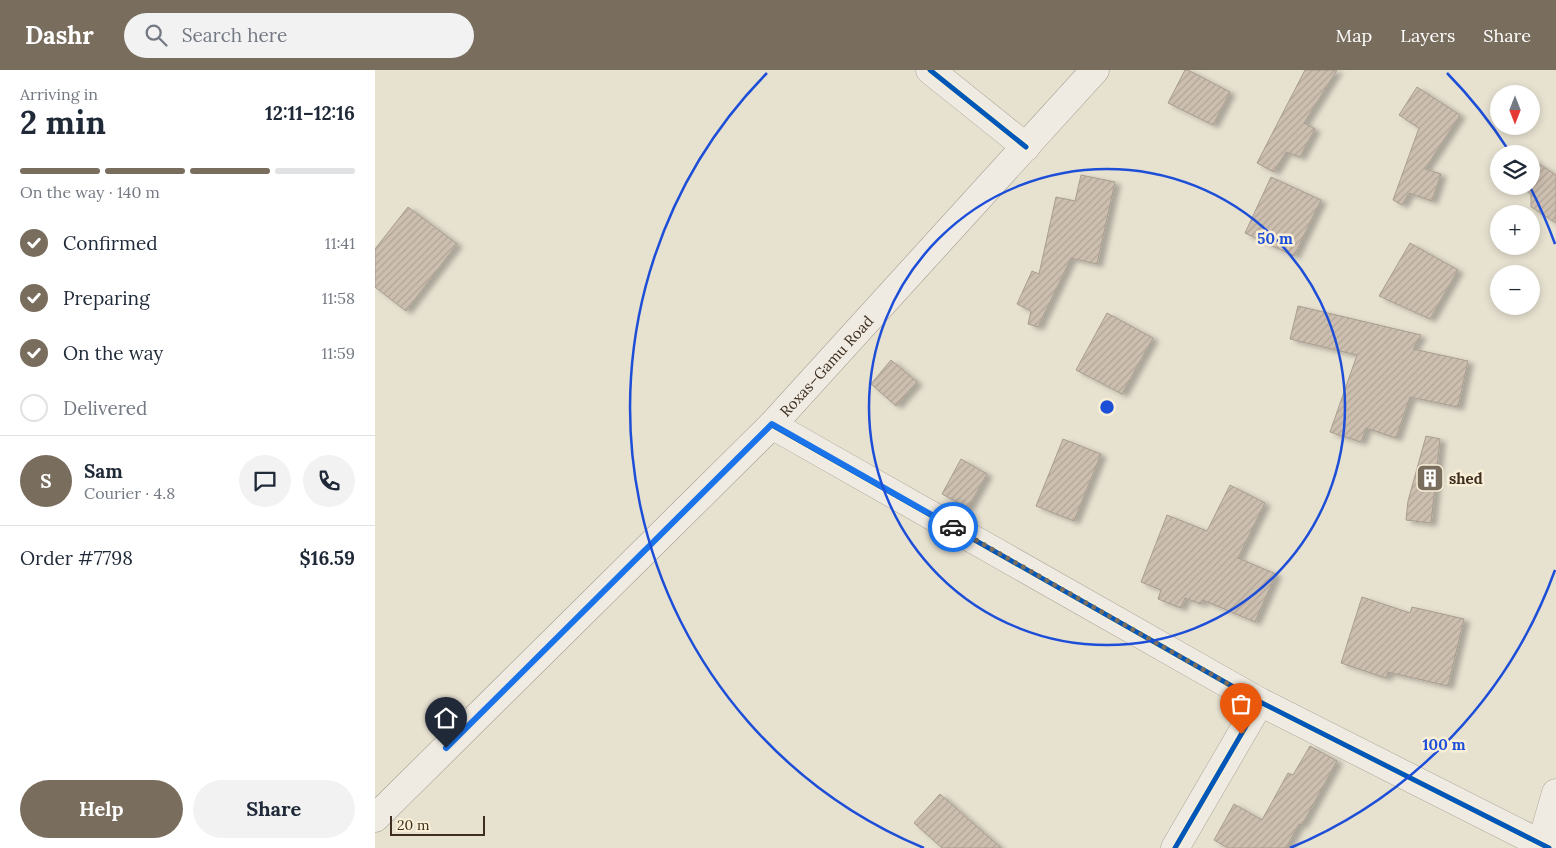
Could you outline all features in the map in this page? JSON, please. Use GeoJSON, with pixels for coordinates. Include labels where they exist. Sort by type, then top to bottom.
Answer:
{"type":"FeatureCollection","features":[{"type":"Feature","properties":{"kind":"street"},"geometry":{"type":"LineString","coordinates":[[930,70],[1026,147]]}},
{"type":"Feature","properties":{"kind":"street","name":"Roxas–Gamu Road"},"geometry":{"type":"LineString","coordinates":[[375,818],[772,424],[1095,70]]}},
{"type":"Feature","properties":{"kind":"street"},"geometry":{"type":"LineString","coordinates":[[772,424],[1260,702],[1545,846],[1556,793]]}},
{"type":"Feature","properties":{"kind":"street"},"geometry":{"type":"LineString","coordinates":[[1175,848],[1260,702]]}},
{"type":"Feature","properties":{"kind":"building"},"geometry":{"type":"Polygon","coordinates":[[[1185,70],[1230,92],[1213,125],[1168,103],[1185,70]]]}},
{"type":"Feature","properties":{"kind":"building"},"geometry":{"type":"Polygon","coordinates":[[[1305,70],[1337,70],[1304,123],[1315,129],[1300,157],[1286,152],[1274,172],[1257,163],[1305,70]]]}},
{"type":"Feature","properties":{"kind":"building"},"geometry":{"type":"Polygon","coordinates":[[[1417,87],[1460,115],[1425,169],[1441,174],[1432,201],[1409,193],[1402,205],[1393,200],[1419,128],[1399,115],[1417,87]]]}},
{"type":"Feature","properties":{"kind":"building"},"geometry":{"type":"Polygon","coordinates":[[[1540,165],[1556,175],[1556,223],[1540,213],[1540,205],[1531,205],[1531,195],[1540,195],[1540,165]]]}},
{"type":"Feature","properties":{"kind":"building"},"geometry":{"type":"Polygon","coordinates":[[[1081,175],[1115,182],[1097,264],[1071,258],[1038,327],[1028,324],[1031,311],[1017,304],[1032,271],[1039,274],[1056,197],[1075,201],[1081,175]]]}},
{"type":"Feature","properties":{"kind":"building"},"geometry":{"type":"Polygon","coordinates":[[[1271,177],[1321,200],[1294,256],[1245,233],[1271,177]]]}},
{"type":"Feature","properties":{"kind":"building"},"geometry":{"type":"Polygon","coordinates":[[[408,207],[457,244],[406,311],[375,287],[375,249],[408,207]]]}},
{"type":"Feature","properties":{"kind":"building"},"geometry":{"type":"Polygon","coordinates":[[[1410,243],[1458,270],[1430,319],[1379,296],[1410,243]]]}},
{"type":"Feature","properties":{"kind":"building"},"geometry":{"type":"Polygon","coordinates":[[[1298,306],[1421,335],[1413,349],[1468,361],[1458,407],[1410,397],[1396,438],[1366,428],[1361,442],[1330,432],[1357,355],[1290,339],[1298,306]]]}},
{"type":"Feature","properties":{"kind":"building"},"geometry":{"type":"Polygon","coordinates":[[[1107,313],[1153,338],[1122,394],[1076,370],[1107,313]]]}},
{"type":"Feature","properties":{"kind":"building"},"geometry":{"type":"Polygon","coordinates":[[[891,360],[917,382],[896,406],[871,384],[891,360]]]}},
{"type":"Feature","properties":{"kind":"building"},"geometry":{"type":"Polygon","coordinates":[[[1426,436],[1440,439],[1431,523],[1406,520],[1408,501],[1426,436]]]}},
{"type":"Feature","properties":{"kind":"building"},"geometry":{"type":"Polygon","coordinates":[[[1063,439],[1101,454],[1074,521],[1036,506],[1063,439]]]}},
{"type":"Feature","properties":{"kind":"building"},"geometry":{"type":"Polygon","coordinates":[[[961,459],[987,474],[968,508],[942,494],[961,459]]]}},
{"type":"Feature","properties":{"kind":"building"},"geometry":{"type":"Polygon","coordinates":[[[1230,485],[1265,503],[1238,558],[1276,574],[1255,622],[1203,600],[1201,604],[1185,598],[1181,608],[1158,599],[1161,590],[1141,582],[1167,515],[1207,531],[1230,485]]]}},
{"type":"Feature","properties":{"kind":"building"},"geometry":{"type":"Polygon","coordinates":[[[1362,597],[1410,613],[1412,607],[1464,619],[1448,686],[1388,672],[1386,678],[1341,663],[1362,597]]]}},
{"type":"Feature","properties":{"kind":"building"},"geometry":{"type":"Polygon","coordinates":[[[1310,746],[1337,761],[1302,825],[1299,824],[1286,848],[1228,848],[1214,840],[1234,804],[1262,820],[1288,773],[1293,775],[1310,746]]]}},
{"type":"Feature","properties":{"kind":"building"},"geometry":{"type":"Polygon","coordinates":[[[940,794],[1001,848],[942,848],[914,823],[940,794]]]}},
{"type":"Feature","properties":{"kind":"cycle path"},"geometry":{"type":"LineString","coordinates":[[930,70],[1026,147]]}},
{"type":"Feature","properties":{"kind":"cycle path"},"geometry":{"type":"LineString","coordinates":[[772,425],[1260,702],[1175,848]]}},
{"type":"Feature","properties":{"kind":"cycle path"},"geometry":{"type":"LineString","coordinates":[[1260,702],[1549,848]]}},
{"type":"Feature","properties":{"kind":"way so far"},"geometry":{"type":"LineString","coordinates":[[953,527],[1260,702],[1241,734]]}},
{"type":"Feature","properties":{"kind":"place","name":"shed"},"geometry":{"type":"Point","coordinates":[1430,478]}},
{"type":"Feature","properties":{"kind":"route"},"geometry":{"type":"LineString","coordinates":[[446,748],[772,424],[953,527]]}}]}
